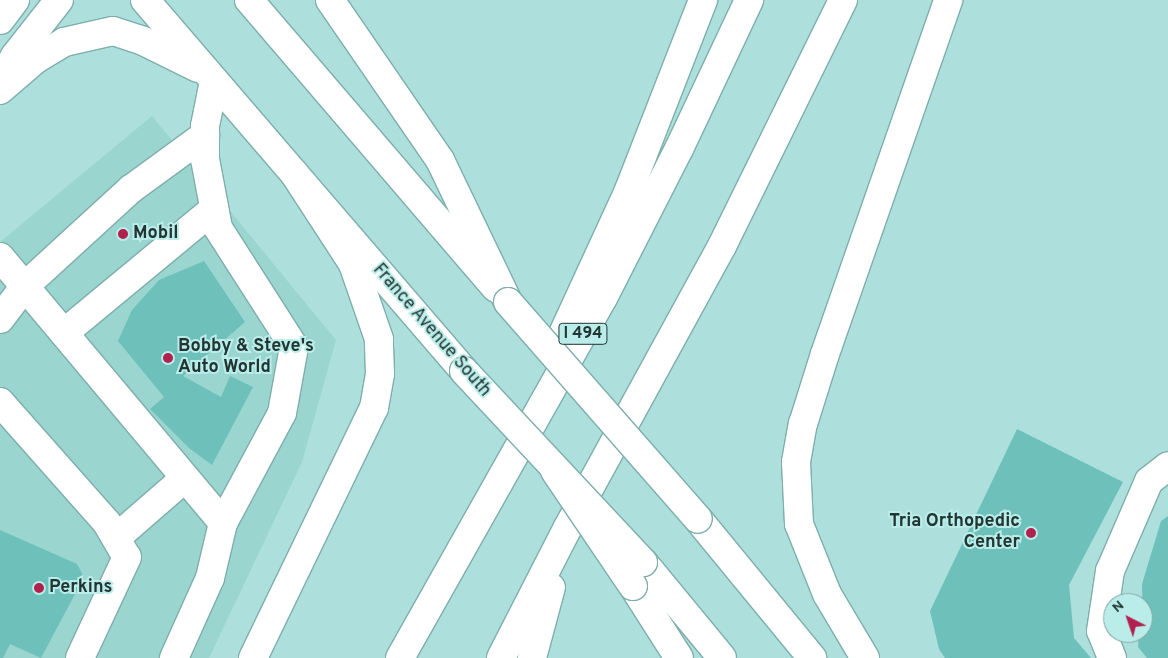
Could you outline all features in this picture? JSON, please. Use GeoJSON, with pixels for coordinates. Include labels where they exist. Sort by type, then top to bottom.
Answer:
{"type":"FeatureCollection","features":[{"type":"Feature","properties":{"kind":"main road"},"geometry":{"type":"LineString","coordinates":[[0,20],[16,0]]}},
{"type":"Feature","properties":{"kind":"main road"},"geometry":{"type":"LineString","coordinates":[[0,82],[15,56],[59,0]]}},
{"type":"Feature","properties":{"kind":"main road","name":"France Avenue South"},"geometry":{"type":"LineString","coordinates":[[144,0],[464,371],[555,470],[638,574]]}},
{"type":"Feature","properties":{"kind":"main road"},"geometry":{"type":"LineString","coordinates":[[249,0],[508,302],[698,519],[812,658]]}},
{"type":"Feature","properties":{"kind":"main road"},"geometry":{"type":"LineString","coordinates":[[330,0],[440,160],[508,302]]}},
{"type":"Feature","properties":{"kind":"main road"},"geometry":{"type":"LineString","coordinates":[[465,548],[629,190],[703,0]]}},
{"type":"Feature","properties":{"kind":"main road","name":"I 494"},"geometry":{"type":"LineString","coordinates":[[400,658],[465,548],[604,298],[679,149],[749,0]]}},
{"type":"Feature","properties":{"kind":"main road"},"geometry":{"type":"LineString","coordinates":[[501,658],[567,528],[722,246],[843,0]]}},
{"type":"Feature","properties":{"kind":"main road"},"geometry":{"type":"LineString","coordinates":[[865,658],[827,594],[802,532],[796,491],[796,462],[803,424],[825,354],[948,0]]}},
{"type":"Feature","properties":{"kind":"main road"},"geometry":{"type":"LineString","coordinates":[[0,90],[36,59],[64,42],[113,31],[143,41],[210,76],[205,159],[218,228],[294,347],[282,413],[223,523],[210,578],[174,658]]}},
{"type":"Feature","properties":{"kind":"main road"},"geometry":{"type":"LineString","coordinates":[[0,318],[25,286],[131,189],[205,135]]}},
{"type":"Feature","properties":{"kind":"main road"},"geometry":{"type":"LineString","coordinates":[[253,658],[374,408],[380,374],[378,339],[353,264],[294,173]]}},
{"type":"Feature","properties":{"kind":"main road"},"geometry":{"type":"LineString","coordinates":[[64,333],[214,209]]}},
{"type":"Feature","properties":{"kind":"main road"},"geometry":{"type":"LineString","coordinates":[[0,257],[223,523]]}},
{"type":"Feature","properties":{"kind":"main road"},"geometry":{"type":"LineString","coordinates":[[3,412],[107,524],[127,558],[80,658]]}},
{"type":"Feature","properties":{"kind":"main road"},"geometry":{"type":"LineString","coordinates":[[1112,658],[1101,631],[1110,571],[1149,482],[1168,466]]}},
{"type":"Feature","properties":{"kind":"main road"},"geometry":{"type":"LineString","coordinates":[[116,538],[185,478]]}},
{"type":"Feature","properties":{"kind":"main road"},"geometry":{"type":"LineString","coordinates":[[532,658],[567,528]]}},
{"type":"Feature","properties":{"kind":"main road"},"geometry":{"type":"LineString","coordinates":[[638,574],[679,658]]}},
{"type":"Feature","properties":{"kind":"main road"},"geometry":{"type":"LineString","coordinates":[[638,574],[722,658]]}},
{"type":"Feature","properties":{"kind":"shaded area"},"geometry":{"type":"Polygon","coordinates":[[[152,116],[336,340],[302,462],[209,658],[0,658],[0,242],[152,116]]]}},
{"type":"Feature","properties":{"kind":"building","name":"Bobby & Steve's Auto World"},"geometry":{"type":"Polygon","coordinates":[[[204,261],[245,322],[183,376],[221,397],[230,376],[253,387],[212,465],[189,448],[150,409],[164,397],[118,341],[132,310],[159,280],[204,261]]]}},
{"type":"Feature","properties":{"kind":"building","name":"Tria Orthopedic Center"},"geometry":{"type":"Polygon","coordinates":[[[1017,429],[1123,482],[1069,585],[1074,638],[1091,658],[945,658],[939,649],[930,611],[1017,429]]]}},
{"type":"Feature","properties":{"kind":"building"},"geometry":{"type":"Polygon","coordinates":[[[1168,516],[1168,658],[1147,658],[1138,647],[1138,643],[1153,643],[1153,593],[1142,593],[1142,584],[1161,521],[1168,516]]]}},
{"type":"Feature","properties":{"kind":"building","name":"Perkins"},"geometry":{"type":"Polygon","coordinates":[[[0,530],[77,564],[84,577],[41,658],[10,644],[3,658],[0,658],[0,530]]]}},
{"type":"Feature","properties":{"kind":"place","name":"Mobil"},"geometry":{"type":"Point","coordinates":[123,234]}},
{"type":"Feature","properties":{"kind":"place","name":"Bobby & Steve's Auto World"},"geometry":{"type":"Point","coordinates":[168,358]}},
{"type":"Feature","properties":{"kind":"place","name":"Tria Orthopedic Center"},"geometry":{"type":"Point","coordinates":[1031,533]}},
{"type":"Feature","properties":{"kind":"place","name":"Perkins"},"geometry":{"type":"Point","coordinates":[39,588]}}]}
